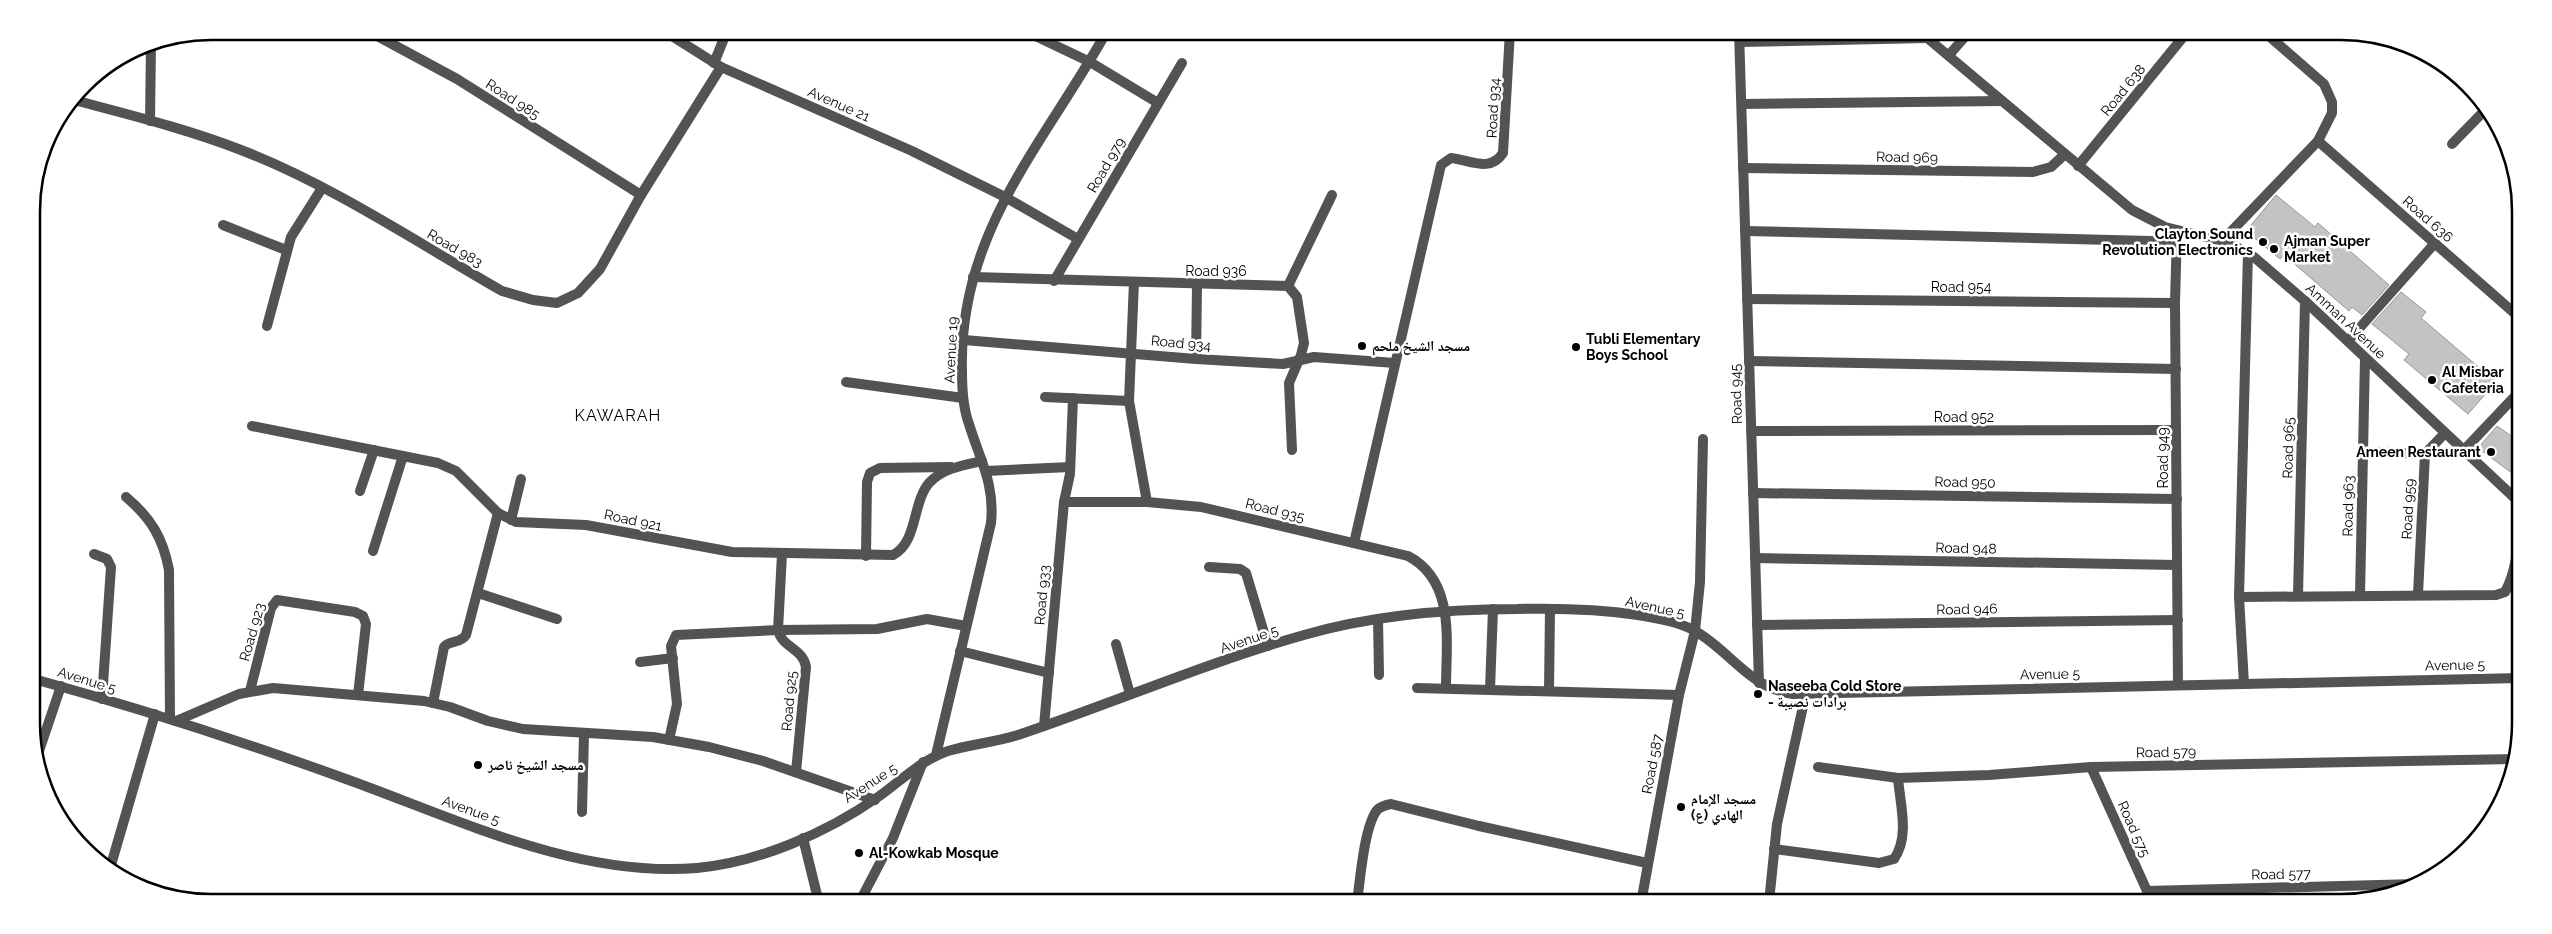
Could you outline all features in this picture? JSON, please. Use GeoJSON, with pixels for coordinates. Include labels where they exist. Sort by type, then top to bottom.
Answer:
{"type":"FeatureCollection","features":[{"type":"Feature","properties":{"kind":"street","name":"Road 985"},"geometry":{"type":"LineString","coordinates":[[385,40],[457,79],[641,195]]}},
{"type":"Feature","properties":{"kind":"street","name":"Avenue 21"},"geometry":{"type":"LineString","coordinates":[[678,40],[718,65],[912,151],[1005,197],[1078,239]]}},
{"type":"Feature","properties":{"kind":"street","name":"Road 983"},"geometry":{"type":"LineString","coordinates":[[79,101],[242,150],[322,188],[502,291],[533,300],[557,302],[578,293],[600,269],[641,195],[718,65],[725,40]]}},
{"type":"Feature","properties":{"kind":"street"},"geometry":{"type":"LineString","coordinates":[[1044,40],[1090,62],[1158,103]]}},
{"type":"Feature","properties":{"kind":"street","name":"Avenue 19"},"geometry":{"type":"LineString","coordinates":[[936,756],[991,523],[993,505],[984,466],[968,422],[963,398],[964,340],[973,277],[986,238],[1005,197],[1102,40]]}},
{"type":"Feature","properties":{"kind":"street","name":"Road 934"},"geometry":{"type":"LineString","coordinates":[[1354,543],[1441,165],[1452,158],[1487,165],[1499,159],[1503,153],[1509,40]]}},
{"type":"Feature","properties":{"kind":"street","name":"Road 945"},"geometry":{"type":"LineString","coordinates":[[1740,40],[1759,683]]}},
{"type":"Feature","properties":{"kind":"street","name":"Amman Avenue"},"geometry":{"type":"LineString","coordinates":[[1930,40],[2064,155],[2132,210],[2154,222],[2177,230],[2222,240],[2248,253],[2305,300],[2512,495]]}},
{"type":"Feature","properties":{"kind":"street"},"geometry":{"type":"LineString","coordinates":[[1949,55],[1962,40]]}},
{"type":"Feature","properties":{"kind":"street","name":"Road 638"},"geometry":{"type":"LineString","coordinates":[[2078,166],[2181,40]]}},
{"type":"Feature","properties":{"kind":"street"},"geometry":{"type":"LineString","coordinates":[[2222,240],[2318,141],[2332,113],[2329,91],[2324,84],[2273,40]]}},
{"type":"Feature","properties":{"kind":"street"},"geometry":{"type":"LineString","coordinates":[[150,121],[151,51]]}},
{"type":"Feature","properties":{"kind":"street","name":"Road 979"},"geometry":{"type":"LineString","coordinates":[[1054,280],[1182,63]]}},
{"type":"Feature","properties":{"kind":"street"},"geometry":{"type":"LineString","coordinates":[[1742,104],[2002,101]]}},
{"type":"Feature","properties":{"kind":"street"},"geometry":{"type":"LineString","coordinates":[[2452,144],[2481,113]]}},
{"type":"Feature","properties":{"kind":"street","name":"Road 636"},"geometry":{"type":"LineString","coordinates":[[2318,141],[2512,311]]}},
{"type":"Feature","properties":{"kind":"street","name":"Road 969"},"geometry":{"type":"LineString","coordinates":[[1743,168],[2033,172],[2051,167],[2064,155]]}},
{"type":"Feature","properties":{"kind":"street"},"geometry":{"type":"LineString","coordinates":[[267,326],[286,250],[302,218],[322,188]]}},
{"type":"Feature","properties":{"kind":"street"},"geometry":{"type":"LineString","coordinates":[[1292,450],[1289,384],[1304,343],[1297,297],[1288,286],[1332,194]]}},
{"type":"Feature","properties":{"kind":"street"},"geometry":{"type":"LineString","coordinates":[[223,225],[286,250]]}},
{"type":"Feature","properties":{"kind":"street","name":"Road 949"},"geometry":{"type":"LineString","coordinates":[[2177,230],[2175,303],[2178,685]]}},
{"type":"Feature","properties":{"kind":"street"},"geometry":{"type":"LineString","coordinates":[[1745,232],[2150,242],[2177,246]]}},
{"type":"Feature","properties":{"kind":"street"},"geometry":{"type":"LineString","coordinates":[[2348,341],[2435,243]]}},
{"type":"Feature","properties":{"kind":"street"},"geometry":{"type":"LineString","coordinates":[[2244,684],[2239,597],[2248,253]]}},
{"type":"Feature","properties":{"kind":"street","name":"Road 936"},"geometry":{"type":"LineString","coordinates":[[973,277],[1197,285],[1288,286]]}},
{"type":"Feature","properties":{"kind":"street"},"geometry":{"type":"LineString","coordinates":[[1134,282],[1129,401],[1147,502]]}},
{"type":"Feature","properties":{"kind":"street"},"geometry":{"type":"LineString","coordinates":[[1196,359],[1197,285]]}},
{"type":"Feature","properties":{"kind":"street","name":"Road 954"},"geometry":{"type":"LineString","coordinates":[[1747,299],[2175,303]]}},
{"type":"Feature","properties":{"kind":"street","name":"Road 965"},"geometry":{"type":"LineString","coordinates":[[2298,596],[2305,300]]}},
{"type":"Feature","properties":{"kind":"street","name":"Road 934"},"geometry":{"type":"LineString","coordinates":[[964,340],[1196,359],[1283,364],[1314,357],[1395,363]]}},
{"type":"Feature","properties":{"kind":"street","name":"Road 963"},"geometry":{"type":"LineString","coordinates":[[2360,595],[2365,358]]}},
{"type":"Feature","properties":{"kind":"street"},"geometry":{"type":"LineString","coordinates":[[1749,361],[2176,369]]}},
{"type":"Feature","properties":{"kind":"street"},"geometry":{"type":"LineString","coordinates":[[846,382],[963,398]]}},
{"type":"Feature","properties":{"kind":"street"},"geometry":{"type":"LineString","coordinates":[[1045,397],[1129,401]]}},
{"type":"Feature","properties":{"kind":"street","name":"Road 933"},"geometry":{"type":"LineString","coordinates":[[1044,726],[1064,502],[1070,467],[1073,398]]}},
{"type":"Feature","properties":{"kind":"street"},"geometry":{"type":"LineString","coordinates":[[2464,450],[2512,400]]}},
{"type":"Feature","properties":{"kind":"street","name":"Road 921"},"geometry":{"type":"LineString","coordinates":[[252,426],[447,466],[463,478],[498,513],[511,520],[525,523],[586,525],[707,549],[782,554],[887,556],[902,548],[926,488],[937,477],[956,467],[984,466]]}},
{"type":"Feature","properties":{"kind":"street","name":"Road 952"},"geometry":{"type":"LineString","coordinates":[[1751,431],[2176,430]]}},
{"type":"Feature","properties":{"kind":"street"},"geometry":{"type":"LineString","coordinates":[[2362,452],[2425,454],[2444,433]]}},
{"type":"Feature","properties":{"kind":"street","name":"Road 587"},"geometry":{"type":"LineString","coordinates":[[1642,894],[1679,695],[1694,631],[1700,582],[1703,439]]}},
{"type":"Feature","properties":{"kind":"street"},"geometry":{"type":"LineString","coordinates":[[360,491],[374,450]]}},
{"type":"Feature","properties":{"kind":"street","name":"Road 959"},"geometry":{"type":"LineString","coordinates":[[2418,594],[2425,454]]}},
{"type":"Feature","properties":{"kind":"street"},"geometry":{"type":"LineString","coordinates":[[372,551],[403,456]]}},
{"type":"Feature","properties":{"kind":"street"},"geometry":{"type":"LineString","coordinates":[[984,466],[1070,467]]}},
{"type":"Feature","properties":{"kind":"street"},"geometry":{"type":"LineString","coordinates":[[866,556],[867,482],[870,473],[880,468],[956,467]]}},
{"type":"Feature","properties":{"kind":"street"},"geometry":{"type":"LineString","coordinates":[[511,520],[521,479]]}},
{"type":"Feature","properties":{"kind":"street","name":"Road 950"},"geometry":{"type":"LineString","coordinates":[[1753,493],[2177,499]]}},
{"type":"Feature","properties":{"kind":"street"},"geometry":{"type":"LineString","coordinates":[[126,497],[143,511],[156,528],[165,548],[169,570],[173,720],[250,691],[284,688],[433,702],[505,726],[542,732],[669,740],[736,753],[875,800]]}},
{"type":"Feature","properties":{"kind":"street","name":"Road 935"},"geometry":{"type":"LineString","coordinates":[[1064,502],[1147,502],[1218,510],[1408,556],[1421,562],[1431,573],[1446,610]]}},
{"type":"Feature","properties":{"kind":"street"},"geometry":{"type":"LineString","coordinates":[[433,702],[444,647],[448,643],[461,641],[465,637],[498,513]]}},
{"type":"Feature","properties":{"kind":"street"},"geometry":{"type":"LineString","coordinates":[[94,554],[106,559],[111,567],[102,699]]}},
{"type":"Feature","properties":{"kind":"street"},"geometry":{"type":"LineString","coordinates":[[778,630],[782,554]]}},
{"type":"Feature","properties":{"kind":"street","name":"Road 948"},"geometry":{"type":"LineString","coordinates":[[1755,558],[2177,565]]}},
{"type":"Feature","properties":{"kind":"street"},"geometry":{"type":"LineString","coordinates":[[1209,567],[1240,569],[1246,573],[1268,646]]}},
{"type":"Feature","properties":{"kind":"street"},"geometry":{"type":"LineString","coordinates":[[2239,597],[2418,594],[2496,595],[2505,592],[2512,572]]}},
{"type":"Feature","properties":{"kind":"street"},"geometry":{"type":"LineString","coordinates":[[478,593],[557,619]]}},
{"type":"Feature","properties":{"kind":"street","name":"Road 923"},"geometry":{"type":"LineString","coordinates":[[250,691],[273,602],[283,600],[355,612],[363,616],[366,624],[358,695]]}},
{"type":"Feature","properties":{"kind":"street"},"geometry":{"type":"LineString","coordinates":[[1550,608],[1550,691]]}},
{"type":"Feature","properties":{"kind":"street","name":"Avenue 5"},"geometry":{"type":"LineString","coordinates":[[40,681],[155,714],[342,777],[550,853],[621,868],[694,868],[729,863],[758,856],[803,838],[875,800],[923,762],[952,750],[1007,739],[1268,646],[1342,625],[1446,610],[1550,608],[1610,611],[1671,622],[1694,631],[1759,683],[1781,692],[2512,678]]}},
{"type":"Feature","properties":{"kind":"street"},"geometry":{"type":"LineString","coordinates":[[1490,690],[1493,609]]}},
{"type":"Feature","properties":{"kind":"street"},"geometry":{"type":"LineString","coordinates":[[1446,610],[1446,688]]}},
{"type":"Feature","properties":{"kind":"street"},"geometry":{"type":"LineString","coordinates":[[669,740],[677,704],[671,642],[680,633],[877,629],[927,619],[966,626]]}},
{"type":"Feature","properties":{"kind":"street"},"geometry":{"type":"LineString","coordinates":[[1378,619],[1379,675]]}},
{"type":"Feature","properties":{"kind":"street","name":"Road 946"},"geometry":{"type":"LineString","coordinates":[[1757,625],[2178,620]]}},
{"type":"Feature","properties":{"kind":"street","name":"Road 925"},"geometry":{"type":"LineString","coordinates":[[778,630],[783,641],[802,656],[806,667],[796,772]]}},
{"type":"Feature","properties":{"kind":"street"},"geometry":{"type":"LineString","coordinates":[[1116,644],[1130,694]]}},
{"type":"Feature","properties":{"kind":"street"},"geometry":{"type":"LineString","coordinates":[[960,651],[1048,673]]}},
{"type":"Feature","properties":{"kind":"street"},"geometry":{"type":"LineString","coordinates":[[640,662],[673,658]]}},
{"type":"Feature","properties":{"kind":"street"},"geometry":{"type":"LineString","coordinates":[[41,744],[61,686]]}},
{"type":"Feature","properties":{"kind":"street"},"geometry":{"type":"LineString","coordinates":[[1417,688],[1679,695]]}},
{"type":"Feature","properties":{"kind":"street"},"geometry":{"type":"LineString","coordinates":[[1770,894],[1782,798],[1806,693]]}},
{"type":"Feature","properties":{"kind":"street"},"geometry":{"type":"LineString","coordinates":[[112,862],[155,714]]}},
{"type":"Feature","properties":{"kind":"street"},"geometry":{"type":"LineString","coordinates":[[582,812],[584,734]]}},
{"type":"Feature","properties":{"kind":"street","name":"Road 579"},"geometry":{"type":"LineString","coordinates":[[1818,767],[1898,778],[1989,775],[2091,767],[2508,759]]}},
{"type":"Feature","properties":{"kind":"street"},"geometry":{"type":"LineString","coordinates":[[864,894],[893,838],[923,762]]}},
{"type":"Feature","properties":{"kind":"street","name":"Road 575"},"geometry":{"type":"LineString","coordinates":[[2091,767],[2148,894]]}},
{"type":"Feature","properties":{"kind":"street"},"geometry":{"type":"LineString","coordinates":[[1774,849],[1879,863],[1894,859],[1901,849],[1903,835],[1898,778]]}},
{"type":"Feature","properties":{"kind":"street"},"geometry":{"type":"LineString","coordinates":[[1358,894],[1368,833],[1377,810],[1391,804],[1479,826],[1647,863]]}},
{"type":"Feature","properties":{"kind":"street"},"geometry":{"type":"LineString","coordinates":[[803,838],[817,894]]}},
{"type":"Feature","properties":{"kind":"street","name":"Road 577"},"geometry":{"type":"LineString","coordinates":[[2147,891],[2397,884]]}},
{"type":"Feature","properties":{"kind":"building"},"geometry":{"type":"Polygon","coordinates":[[[2276,195],[2315,227],[2318,223],[2389,285],[2362,315],[2352,307],[2349,311],[2284,255],[2280,259],[2246,231],[2276,195]]]}},
{"type":"Feature","properties":{"kind":"building"},"geometry":{"type":"Polygon","coordinates":[[[2401,292],[2426,312],[2421,318],[2496,382],[2468,414],[2404,360],[2409,354],[2372,324],[2401,292]]]}},
{"type":"Feature","properties":{"kind":"building"},"geometry":{"type":"Polygon","coordinates":[[[2497,426],[2512,436],[2512,473],[2478,448],[2497,426]]]}},
{"type":"Feature","properties":{"kind":"place","name":"Clayton Sound Revolution Electronics"},"geometry":{"type":"Point","coordinates":[2263,242]}},
{"type":"Feature","properties":{"kind":"place","name":"Ajman Super Market"},"geometry":{"type":"Point","coordinates":[2274,249]}},
{"type":"Feature","properties":{"kind":"place","name":"مسجد الشيخ ملحم"},"geometry":{"type":"Point","coordinates":[1362,346]}},
{"type":"Feature","properties":{"kind":"place","name":"Tubli Elementary Boys School"},"geometry":{"type":"Point","coordinates":[1576,347]}},
{"type":"Feature","properties":{"kind":"place","name":"Al Misbar Cafeteria"},"geometry":{"type":"Point","coordinates":[2432,380]}},
{"type":"Feature","properties":{"kind":"place","name":"Ameen Restaurant"},"geometry":{"type":"Point","coordinates":[2491,452]}},
{"type":"Feature","properties":{"kind":"place","name":"Naseeba Cold Store - برادات نصيبة"},"geometry":{"type":"Point","coordinates":[1758,694]}},
{"type":"Feature","properties":{"kind":"place","name":"مسجد الشيخ ناصر"},"geometry":{"type":"Point","coordinates":[478,765]}},
{"type":"Feature","properties":{"kind":"place","name":"مسجد الإمام الهادي (ع)"},"geometry":{"type":"Point","coordinates":[1681,807]}},
{"type":"Feature","properties":{"kind":"place","name":"Al-Kowkab Mosque"},"geometry":{"type":"Point","coordinates":[859,853]}},
{"type":"Feature","properties":{"kind":"district","name":"KAWARAH"},"geometry":{"type":"Point","coordinates":[618,415]}}]}
